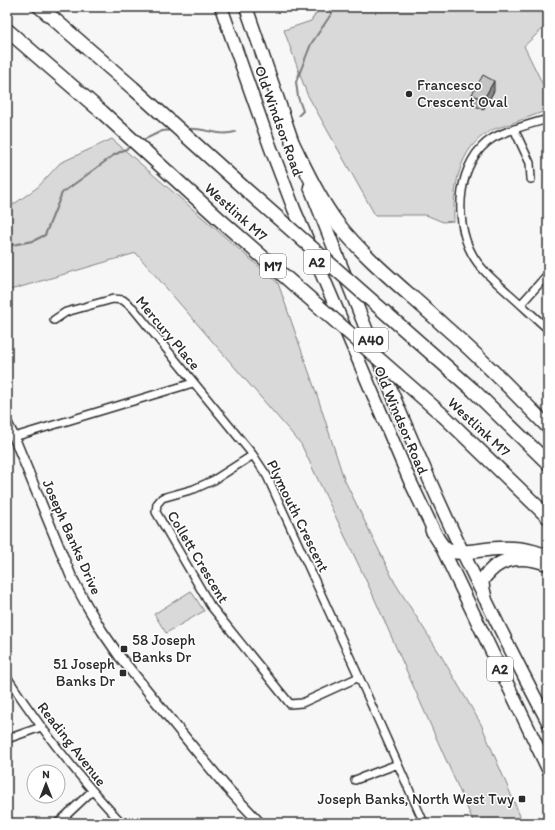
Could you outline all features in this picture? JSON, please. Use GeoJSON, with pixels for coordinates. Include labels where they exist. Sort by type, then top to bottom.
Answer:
{"type":"FeatureCollection","features":[{"type":"Feature","properties":{"kind":"highway","name":"Westlink M7"},"geometry":{"type":"LineString","coordinates":[[40,7],[473,390],[548,463]]}},
{"type":"Feature","properties":{"kind":"highway","name":"Old Windsor Road"},"geometry":{"type":"LineString","coordinates":[[221,7],[294,209],[410,481],[432,530],[548,769]]}},
{"type":"Feature","properties":{"kind":"highway","name":"Old Windsor Road"},"geometry":{"type":"LineString","coordinates":[[246,7],[292,142],[391,390],[426,472],[463,552],[548,722]]}},
{"type":"Feature","properties":{"kind":"highway","name":"Westlink M7"},"geometry":{"type":"LineString","coordinates":[[7,30],[102,112],[218,218],[446,418],[548,516]]}},
{"type":"Feature","properties":{"kind":"highway"},"geometry":{"type":"LineString","coordinates":[[292,142],[325,204],[339,224],[357,245],[451,332],[548,427]]}},
{"type":"Feature","properties":{"kind":"highway"},"geometry":{"type":"LineString","coordinates":[[432,530],[444,547],[448,550],[463,552],[517,548],[538,552],[548,557]]}},
{"type":"Feature","properties":{"kind":"highway"},"geometry":{"type":"LineString","coordinates":[[485,598],[482,585],[484,579],[492,569],[501,562],[509,559],[526,559],[548,564]]}},
{"type":"Feature","properties":{"kind":"street"},"geometry":{"type":"LineString","coordinates":[[548,119],[514,129],[493,139],[479,151],[470,164],[461,198],[461,215],[464,235],[472,255],[484,271],[548,329]]}},
{"type":"Feature","properties":{"kind":"street"},"geometry":{"type":"LineString","coordinates":[[514,129],[530,163],[531,179]]}},
{"type":"Feature","properties":{"kind":"street"},"geometry":{"type":"LineString","coordinates":[[521,304],[548,274]]}},
{"type":"Feature","properties":{"kind":"street","name":"Mercury Place"},"geometry":{"type":"LineString","coordinates":[[54,320],[66,312],[113,299],[123,300],[133,308],[193,383]]}},
{"type":"Feature","properties":{"kind":"street"},"geometry":{"type":"LineString","coordinates":[[14,437],[193,383]]}},
{"type":"Feature","properties":{"kind":"street","name":"Plymouth Crescent"},"geometry":{"type":"LineString","coordinates":[[193,383],[253,455],[267,476],[424,823]]}},
{"type":"Feature","properties":{"kind":"street","name":"Joseph Banks Drive"},"geometry":{"type":"LineString","coordinates":[[7,424],[14,437],[71,576],[102,631],[120,657],[188,741],[227,788],[260,823]]}},
{"type":"Feature","properties":{"kind":"street","name":"Collett Crescent"},"geometry":{"type":"LineString","coordinates":[[253,455],[214,480],[194,489],[162,498],[157,504],[156,512],[210,605],[290,704],[302,703],[359,677]]}},
{"type":"Feature","properties":{"kind":"street","name":"Reading Avenue"},"geometry":{"type":"LineString","coordinates":[[7,677],[41,727],[92,791],[122,823]]}},
{"type":"Feature","properties":{"kind":"street"},"geometry":{"type":"LineString","coordinates":[[7,739],[41,727]]}},
{"type":"Feature","properties":{"kind":"street"},"geometry":{"type":"LineString","coordinates":[[355,780],[398,764]]}},
{"type":"Feature","properties":{"kind":"street"},"geometry":{"type":"LineString","coordinates":[[58,823],[92,791]]}},
{"type":"Feature","properties":{"kind":"shaded area"},"geometry":{"type":"Polygon","coordinates":[[[320,7],[548,7],[548,24],[524,46],[548,95],[548,110],[490,131],[479,138],[464,159],[460,170],[455,196],[454,221],[443,222],[426,215],[375,215],[307,94],[284,30],[311,21],[320,7]]]}},
{"type":"Feature","properties":{"kind":"shaded area"},"geometry":{"type":"Polygon","coordinates":[[[112,139],[278,283],[317,395],[344,479],[395,583],[440,654],[481,724],[523,823],[474,823],[372,593],[301,444],[136,253],[7,291],[7,209],[38,187],[60,163],[112,139]]]}},
{"type":"Feature","properties":{"kind":"shaded area"},"geometry":{"type":"Polygon","coordinates":[[[191,591],[204,611],[166,633],[154,614],[191,591]]]}},
{"type":"Feature","properties":{"kind":"building"},"geometry":{"type":"Polygon","coordinates":[[[483,75],[494,81],[483,100],[472,94],[483,75]]]}},
{"type":"Feature","properties":{"kind":"waterway"},"geometry":{"type":"LineString","coordinates":[[299,115],[303,111],[298,97],[296,82],[311,44],[336,7]]}},
{"type":"Feature","properties":{"kind":"waterway"},"geometry":{"type":"LineString","coordinates":[[187,129],[199,129],[216,133],[235,132]]}},
{"type":"Feature","properties":{"kind":"waterway"},"geometry":{"type":"LineString","coordinates":[[141,141],[162,131],[173,130]]}},
{"type":"Feature","properties":{"kind":"waterway"},"geometry":{"type":"LineString","coordinates":[[7,246],[33,241],[45,235],[62,193],[114,155],[132,146]]}},
{"type":"Feature","properties":{"kind":"place","name":"Francesco Crescent Oval"},"geometry":{"type":"Point","coordinates":[409,94]}},
{"type":"Feature","properties":{"kind":"place","name":"58 Joseph Banks Dr"},"geometry":{"type":"Point","coordinates":[124,649]}},
{"type":"Feature","properties":{"kind":"place","name":"51 Joseph Banks Dr"},"geometry":{"type":"Point","coordinates":[123,673]}},
{"type":"Feature","properties":{"kind":"place","name":"Joseph Banks, North West Twy"},"geometry":{"type":"Point","coordinates":[522,799]}}]}
